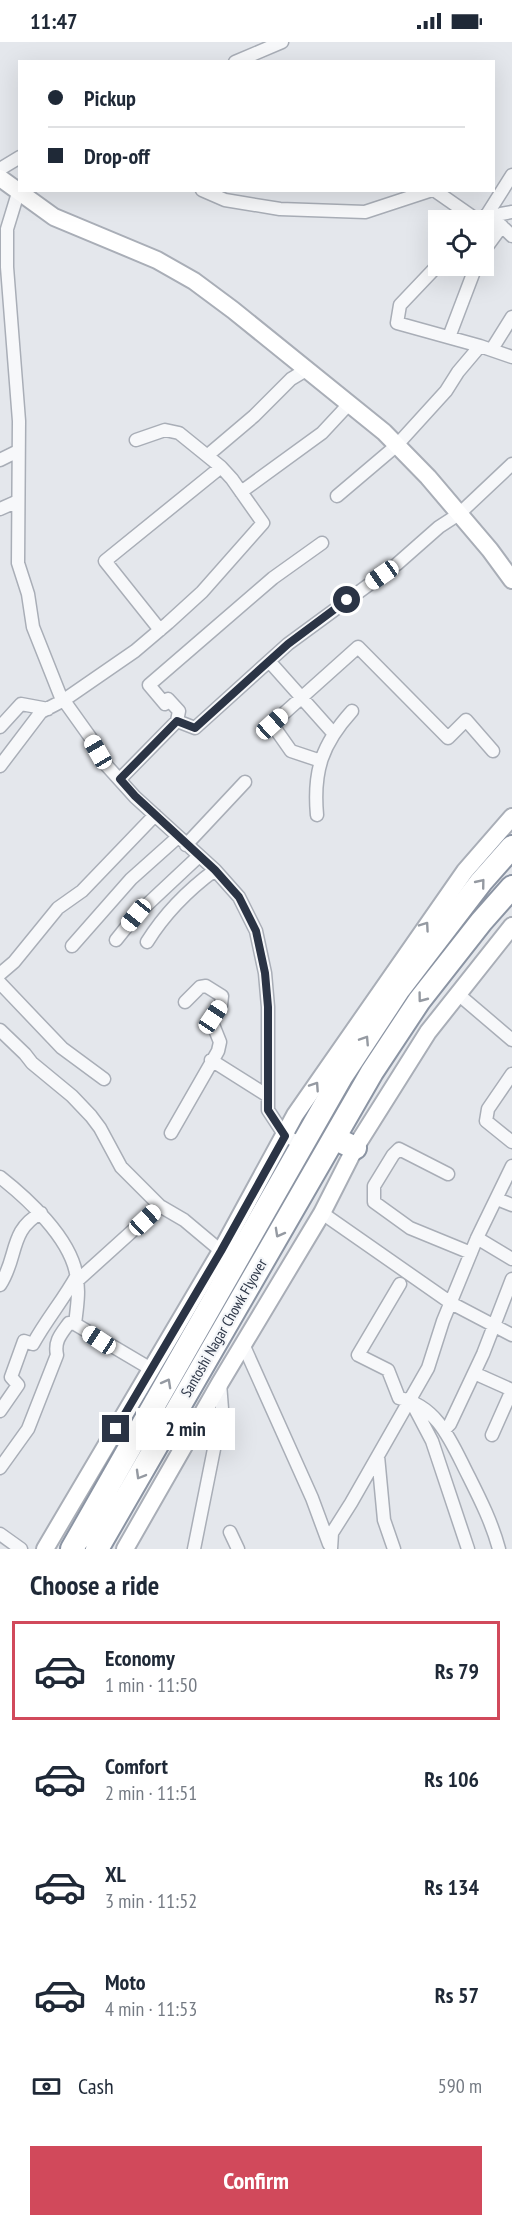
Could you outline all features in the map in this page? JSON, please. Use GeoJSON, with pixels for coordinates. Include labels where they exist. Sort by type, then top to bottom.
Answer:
{"type":"FeatureCollection","features":[{"type":"Feature","properties":{"kind":"highway","name":"Santoshi Nagar Chowk Flyover"},"geometry":{"type":"LineString","coordinates":[[97,1549],[116,1494],[294,1140],[341,1077],[399,989],[481,882],[512,848]]}},
{"type":"Feature","properties":{"kind":"highway","name":"Santoshi Nagar Chowk Flyover"},"geometry":{"type":"LineString","coordinates":[[72,1549],[116,1494],[372,1072],[419,1001],[481,922],[512,887]]}},
{"type":"Feature","properties":{"kind":"highway"},"geometry":{"type":"LineString","coordinates":[[334,1138],[355,1148]]}},
{"type":"Feature","properties":{"kind":"street"},"geometry":{"type":"LineString","coordinates":[[240,60],[282,42]]}},
{"type":"Feature","properties":{"kind":"street"},"geometry":{"type":"LineString","coordinates":[[0,169],[18,158]]}},
{"type":"Feature","properties":{"kind":"street"},"geometry":{"type":"LineString","coordinates":[[494,210],[512,175]]}},
{"type":"Feature","properties":{"kind":"street"},"geometry":{"type":"LineString","coordinates":[[0,178],[54,217],[129,247],[194,281],[233,310],[370,420],[428,477],[490,550],[512,580]]}},
{"type":"Feature","properties":{"kind":"street"},"geometry":{"type":"LineString","coordinates":[[207,192],[225,200],[280,209],[356,212],[365,212],[427,192]]}},
{"type":"Feature","properties":{"kind":"street"},"geometry":{"type":"LineString","coordinates":[[437,192],[470,210]]}},
{"type":"Feature","properties":{"kind":"street"},"geometry":{"type":"LineString","coordinates":[[18,193],[8,229],[7,258],[19,421],[18,563],[28,594],[33,627],[60,695],[90,737],[107,766],[155,815],[215,870],[239,897],[256,931],[265,973],[268,1007],[268,1110],[294,1140]]}},
{"type":"Feature","properties":{"kind":"street"},"geometry":{"type":"LineString","coordinates":[[494,218],[512,212]]}},
{"type":"Feature","properties":{"kind":"street"},"geometry":{"type":"LineString","coordinates":[[494,223],[512,236]]}},
{"type":"Feature","properties":{"kind":"street"},"geometry":{"type":"LineString","coordinates":[[428,276],[400,305],[397,323],[486,347],[512,357]]}},
{"type":"Feature","properties":{"kind":"street"},"geometry":{"type":"LineString","coordinates":[[449,337],[472,276]]}},
{"type":"Feature","properties":{"kind":"street"},"geometry":{"type":"LineString","coordinates":[[337,495],[396,446],[446,391],[458,372],[486,347],[512,317]]}},
{"type":"Feature","properties":{"kind":"street"},"geometry":{"type":"LineString","coordinates":[[208,455],[255,416],[291,379],[306,370]]}},
{"type":"Feature","properties":{"kind":"street"},"geometry":{"type":"LineString","coordinates":[[241,492],[322,433],[349,404]]}},
{"type":"Feature","properties":{"kind":"street"},"geometry":{"type":"LineString","coordinates":[[0,766],[41,712],[64,700],[135,651],[160,630],[202,592],[262,523],[241,492],[220,467],[179,433],[165,430],[136,440]]}},
{"type":"Feature","properties":{"kind":"street"},"geometry":{"type":"LineString","coordinates":[[0,460],[18,451]]}},
{"type":"Feature","properties":{"kind":"street"},"geometry":{"type":"LineString","coordinates":[[177,721],[195,728],[318,620],[397,564],[439,527],[459,514],[512,464]]}},
{"type":"Feature","properties":{"kind":"street"},"geometry":{"type":"LineString","coordinates":[[160,630],[105,561],[220,467]]}},
{"type":"Feature","properties":{"kind":"street"},"geometry":{"type":"LineString","coordinates":[[0,509],[18,501]]}},
{"type":"Feature","properties":{"kind":"street"},"geometry":{"type":"LineString","coordinates":[[120,779],[177,721],[179,711],[168,699],[165,704],[150,685],[273,578],[322,543]]}},
{"type":"Feature","properties":{"kind":"street"},"geometry":{"type":"LineString","coordinates":[[321,761],[291,751],[272,724],[358,646],[448,738],[466,720],[493,751]]}},
{"type":"Feature","properties":{"kind":"street"},"geometry":{"type":"LineString","coordinates":[[269,661],[334,734]]}},
{"type":"Feature","properties":{"kind":"street"},"geometry":{"type":"LineString","coordinates":[[3,719],[21,704],[48,709]]}},
{"type":"Feature","properties":{"kind":"street"},"geometry":{"type":"LineString","coordinates":[[317,815],[316,777],[321,761],[334,734],[352,711]]}},
{"type":"Feature","properties":{"kind":"street"},"geometry":{"type":"LineString","coordinates":[[72,946],[131,879],[182,841],[245,782]]}},
{"type":"Feature","properties":{"kind":"street"},"geometry":{"type":"LineString","coordinates":[[0,974],[14,963],[58,908],[82,891],[155,815]]}},
{"type":"Feature","properties":{"kind":"street"},"geometry":{"type":"LineString","coordinates":[[45,1549],[221,1251],[294,1140],[295,1115],[465,870],[512,817]]}},
{"type":"Feature","properties":{"kind":"street"},"geometry":{"type":"LineString","coordinates":[[116,940],[136,915],[199,856]]}},
{"type":"Feature","properties":{"kind":"street"},"geometry":{"type":"LineString","coordinates":[[147,942],[177,903],[215,870]]}},
{"type":"Feature","properties":{"kind":"street"},"geometry":{"type":"LineString","coordinates":[[125,1549],[220,1383],[322,1213],[355,1148],[429,1032],[512,926]]}},
{"type":"Feature","properties":{"kind":"street"},"geometry":{"type":"LineString","coordinates":[[0,983],[62,1048],[104,1079]]}},
{"type":"Feature","properties":{"kind":"street"},"geometry":{"type":"LineString","coordinates":[[171,1133],[220,1042],[212,1022],[221,1005],[222,996],[206,986],[200,987],[185,1002]]}},
{"type":"Feature","properties":{"kind":"street"},"geometry":{"type":"LineString","coordinates":[[458,994],[512,1040]]}},
{"type":"Feature","properties":{"kind":"street"},"geometry":{"type":"LineString","coordinates":[[0,1030],[32,1063],[72,1096],[91,1116],[100,1128],[120,1167],[160,1206],[184,1220],[221,1251]]}},
{"type":"Feature","properties":{"kind":"street"},"geometry":{"type":"LineString","coordinates":[[211,1060],[268,1096]]}},
{"type":"Feature","properties":{"kind":"street"},"geometry":{"type":"LineString","coordinates":[[512,1074],[488,1109],[486,1121],[512,1142]]}},
{"type":"Feature","properties":{"kind":"street"},"geometry":{"type":"LineString","coordinates":[[448,1174],[399,1149],[374,1186],[374,1202],[410,1228],[471,1253]]}},
{"type":"Feature","properties":{"kind":"street"},"geometry":{"type":"LineString","coordinates":[[331,1549],[332,1533],[428,1368],[477,1238],[512,1166]]}},
{"type":"Feature","properties":{"kind":"street"},"geometry":{"type":"LineString","coordinates":[[0,1177],[26,1197],[41,1213],[62,1243],[77,1278],[79,1294],[75,1324]]}},
{"type":"Feature","properties":{"kind":"street"},"geometry":{"type":"LineString","coordinates":[[497,1198],[512,1205]]}},
{"type":"Feature","properties":{"kind":"street"},"geometry":{"type":"LineString","coordinates":[[0,1411],[18,1384],[11,1377],[24,1341],[33,1344],[45,1321],[77,1278],[160,1206]]}},
{"type":"Feature","properties":{"kind":"street"},"geometry":{"type":"LineString","coordinates":[[0,1285],[13,1260],[14,1246],[20,1231],[29,1219],[41,1213]]}},
{"type":"Feature","properties":{"kind":"street"},"geometry":{"type":"LineString","coordinates":[[322,1213],[451,1303],[512,1335]]}},
{"type":"Feature","properties":{"kind":"street"},"geometry":{"type":"LineString","coordinates":[[477,1238],[512,1259]]}},
{"type":"Feature","properties":{"kind":"street"},"geometry":{"type":"LineString","coordinates":[[445,1429],[450,1424],[474,1373],[512,1279]]}},
{"type":"Feature","properties":{"kind":"street"},"geometry":{"type":"LineString","coordinates":[[400,1284],[358,1355],[388,1370],[399,1398],[411,1400],[428,1411],[445,1429],[482,1502],[499,1549]]}},
{"type":"Feature","properties":{"kind":"street"},"geometry":{"type":"LineString","coordinates":[[0,1468],[28,1429],[57,1355],[55,1346],[58,1338],[69,1323],[75,1324],[151,1370]]}},
{"type":"Feature","properties":{"kind":"street"},"geometry":{"type":"LineString","coordinates":[[243,1344],[312,1498],[331,1549]]}},
{"type":"Feature","properties":{"kind":"street"},"geometry":{"type":"LineString","coordinates":[[474,1373],[512,1390],[492,1435]]}},
{"type":"Feature","properties":{"kind":"street"},"geometry":{"type":"LineString","coordinates":[[194,1549],[222,1409],[220,1383]]}},
{"type":"Feature","properties":{"kind":"street"},"geometry":{"type":"LineString","coordinates":[[411,1400],[432,1441],[468,1549]]}},
{"type":"Feature","properties":{"kind":"street"},"geometry":{"type":"LineString","coordinates":[[378,1456],[384,1520],[394,1549]]}},
{"type":"Feature","properties":{"kind":"street"},"geometry":{"type":"LineString","coordinates":[[231,1532],[238,1549]]}},
{"type":"Feature","properties":{"kind":"street"},"geometry":{"type":"LineString","coordinates":[[0,1534],[21,1549]]}},
{"type":"Feature","properties":{"kind":"route"},"geometry":{"type":"LineString","coordinates":[[116,1429],[221,1251],[285,1136],[268,1110],[268,1007],[265,973],[256,931],[239,897],[215,870],[189,848],[120,779],[177,721],[195,728],[288,644],[347,600]]}}]}
